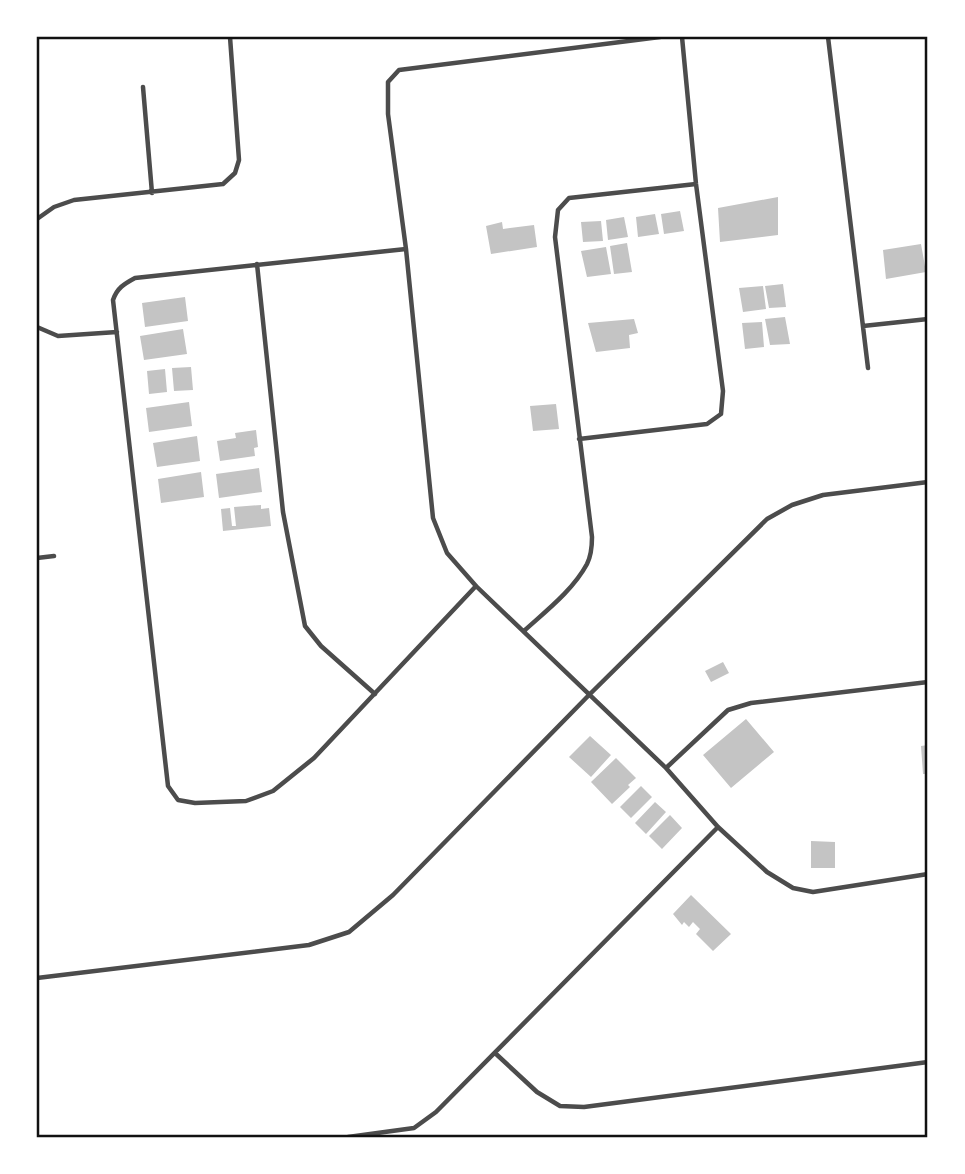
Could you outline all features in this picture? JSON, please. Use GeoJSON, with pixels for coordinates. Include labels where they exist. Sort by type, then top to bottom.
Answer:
{"type":"FeatureCollection","features":[{"type":"Feature","properties":{"kind":"street"},"geometry":{"type":"LineString","coordinates":[[37,219],[54,207],[74,200],[223,184],[235,173],[239,160],[229,37]]}},
{"type":"Feature","properties":{"kind":"street"},"geometry":{"type":"LineString","coordinates":[[660,37],[399,71],[388,82],[388,114],[406,249],[433,518],[447,553],[476,586],[666,768],[718,827],[766,872],[793,887],[813,892],[928,874]]}},
{"type":"Feature","properties":{"kind":"street"},"geometry":{"type":"LineString","coordinates":[[579,439],[707,424],[721,414],[723,391],[696,184],[682,37]]}},
{"type":"Feature","properties":{"kind":"street"},"geometry":{"type":"LineString","coordinates":[[828,37],[868,368]]}},
{"type":"Feature","properties":{"kind":"street"},"geometry":{"type":"LineString","coordinates":[[143,87],[152,193]]}},
{"type":"Feature","properties":{"kind":"street"},"geometry":{"type":"LineString","coordinates":[[525,631],[564,593],[587,565],[591,551],[592,537],[555,237],[558,210],[569,198],[696,184]]}},
{"type":"Feature","properties":{"kind":"street"},"geometry":{"type":"LineString","coordinates":[[406,249],[135,278],[122,285],[113,300],[168,786],[178,800],[195,803],[246,801],[273,791],[314,758],[476,586]]}},
{"type":"Feature","properties":{"kind":"street"},"geometry":{"type":"LineString","coordinates":[[257,264],[284,512],[305,626],[321,646],[375,694]]}},
{"type":"Feature","properties":{"kind":"street"},"geometry":{"type":"LineString","coordinates":[[863,327],[928,319]]}},
{"type":"Feature","properties":{"kind":"street"},"geometry":{"type":"LineString","coordinates":[[37,327],[58,336],[117,332]]}},
{"type":"Feature","properties":{"kind":"street"},"geometry":{"type":"LineString","coordinates":[[37,978],[309,946],[349,932],[393,895],[767,519],[792,505],[823,495],[928,482]]}},
{"type":"Feature","properties":{"kind":"street"},"geometry":{"type":"LineString","coordinates":[[37,558],[54,556]]}},
{"type":"Feature","properties":{"kind":"street"},"geometry":{"type":"LineString","coordinates":[[666,768],[728,710],[751,703],[928,682]]}},
{"type":"Feature","properties":{"kind":"street"},"geometry":{"type":"LineString","coordinates":[[348,1137],[414,1128],[436,1112],[718,827]]}},
{"type":"Feature","properties":{"kind":"street"},"geometry":{"type":"LineString","coordinates":[[495,1053],[537,1092],[560,1106],[584,1107],[928,1062]]}},
{"type":"Feature","properties":{"kind":"building"},"geometry":{"type":"Polygon","coordinates":[[[778,197],[778,235],[720,242],[718,208],[778,197]]]}},
{"type":"Feature","properties":{"kind":"building"},"geometry":{"type":"Polygon","coordinates":[[[680,211],[684,231],[664,234],[661,214],[680,211]]]}},
{"type":"Feature","properties":{"kind":"building"},"geometry":{"type":"Polygon","coordinates":[[[655,214],[659,234],[638,237],[636,217],[655,214]]]}},
{"type":"Feature","properties":{"kind":"building"},"geometry":{"type":"Polygon","coordinates":[[[624,217],[628,237],[608,240],[606,220],[624,217]]]}},
{"type":"Feature","properties":{"kind":"building"},"geometry":{"type":"Polygon","coordinates":[[[601,221],[603,241],[583,242],[581,222],[601,221]]]}},
{"type":"Feature","properties":{"kind":"building"},"geometry":{"type":"Polygon","coordinates":[[[502,222],[503,229],[534,225],[537,247],[491,254],[486,226],[502,222]]]}},
{"type":"Feature","properties":{"kind":"building"},"geometry":{"type":"Polygon","coordinates":[[[627,243],[632,272],[614,274],[610,246],[627,243]]]}},
{"type":"Feature","properties":{"kind":"building"},"geometry":{"type":"Polygon","coordinates":[[[921,244],[926,272],[886,279],[883,250],[921,244]]]}},
{"type":"Feature","properties":{"kind":"building"},"geometry":{"type":"Polygon","coordinates":[[[606,247],[611,274],[587,277],[581,251],[606,247]]]}},
{"type":"Feature","properties":{"kind":"building"},"geometry":{"type":"Polygon","coordinates":[[[783,284],[786,307],[769,308],[765,286],[783,284]]]}},
{"type":"Feature","properties":{"kind":"building"},"geometry":{"type":"Polygon","coordinates":[[[763,286],[766,309],[743,312],[739,288],[763,286]]]}},
{"type":"Feature","properties":{"kind":"building"},"geometry":{"type":"Polygon","coordinates":[[[185,297],[188,321],[145,327],[142,303],[185,297]]]}},
{"type":"Feature","properties":{"kind":"building"},"geometry":{"type":"Polygon","coordinates":[[[785,317],[790,344],[770,345],[765,319],[785,317]]]}},
{"type":"Feature","properties":{"kind":"building"},"geometry":{"type":"Polygon","coordinates":[[[634,319],[638,333],[629,335],[630,348],[596,352],[588,323],[634,319]]]}},
{"type":"Feature","properties":{"kind":"building"},"geometry":{"type":"Polygon","coordinates":[[[762,322],[764,347],[745,349],[742,323],[762,322]]]}},
{"type":"Feature","properties":{"kind":"building"},"geometry":{"type":"Polygon","coordinates":[[[183,329],[187,354],[144,360],[140,336],[183,329]]]}},
{"type":"Feature","properties":{"kind":"building"},"geometry":{"type":"Polygon","coordinates":[[[191,367],[193,390],[174,391],[172,368],[191,367]]]}},
{"type":"Feature","properties":{"kind":"building"},"geometry":{"type":"Polygon","coordinates":[[[165,369],[167,392],[149,394],[147,371],[165,369]]]}},
{"type":"Feature","properties":{"kind":"building"},"geometry":{"type":"Polygon","coordinates":[[[189,402],[192,426],[149,432],[146,408],[189,402]]]}},
{"type":"Feature","properties":{"kind":"building"},"geometry":{"type":"Polygon","coordinates":[[[556,404],[559,429],[533,431],[530,406],[556,404]]]}},
{"type":"Feature","properties":{"kind":"building"},"geometry":{"type":"Polygon","coordinates":[[[256,430],[258,447],[254,448],[255,456],[220,461],[217,441],[236,438],[235,433],[256,430]]]}},
{"type":"Feature","properties":{"kind":"building"},"geometry":{"type":"Polygon","coordinates":[[[197,436],[200,461],[157,467],[153,443],[197,436]]]}},
{"type":"Feature","properties":{"kind":"building"},"geometry":{"type":"Polygon","coordinates":[[[259,468],[262,492],[219,498],[216,474],[259,468]]]}},
{"type":"Feature","properties":{"kind":"building"},"geometry":{"type":"Polygon","coordinates":[[[201,472],[204,497],[161,503],[158,479],[201,472]]]}},
{"type":"Feature","properties":{"kind":"building"},"geometry":{"type":"Polygon","coordinates":[[[261,505],[261,509],[269,508],[271,526],[223,531],[221,509],[230,508],[232,526],[236,526],[234,507],[261,505]]]}},
{"type":"Feature","properties":{"kind":"building"},"geometry":{"type":"Polygon","coordinates":[[[723,662],[729,673],[711,682],[705,671],[723,662]]]}},
{"type":"Feature","properties":{"kind":"building"},"geometry":{"type":"Polygon","coordinates":[[[746,719],[774,752],[731,788],[703,755],[746,719]]]}},
{"type":"Feature","properties":{"kind":"building"},"geometry":{"type":"Polygon","coordinates":[[[590,736],[611,755],[591,777],[569,757],[590,736]]]}},
{"type":"Feature","properties":{"kind":"building"},"geometry":{"type":"Polygon","coordinates":[[[928,745],[928,774],[923,774],[921,746],[928,745]]]}},
{"type":"Feature","properties":{"kind":"building"},"geometry":{"type":"Polygon","coordinates":[[[616,758],[636,778],[612,804],[591,782],[616,758]]]}},
{"type":"Feature","properties":{"kind":"building"},"geometry":{"type":"Polygon","coordinates":[[[641,786],[652,797],[631,818],[620,807],[641,786]]]}},
{"type":"Feature","properties":{"kind":"building"},"geometry":{"type":"Polygon","coordinates":[[[655,802],[666,812],[646,834],[635,823],[655,802]]]}},
{"type":"Feature","properties":{"kind":"building"},"geometry":{"type":"Polygon","coordinates":[[[670,815],[682,828],[662,849],[649,836],[670,815]]]}},
{"type":"Feature","properties":{"kind":"building"},"geometry":{"type":"Polygon","coordinates":[[[811,841],[835,842],[835,868],[811,868],[811,841]]]}},
{"type":"Feature","properties":{"kind":"building"},"geometry":{"type":"Polygon","coordinates":[[[691,895],[731,934],[713,951],[696,934],[700,929],[693,922],[689,927],[684,922],[682,925],[673,914],[691,895]]]}}]}
